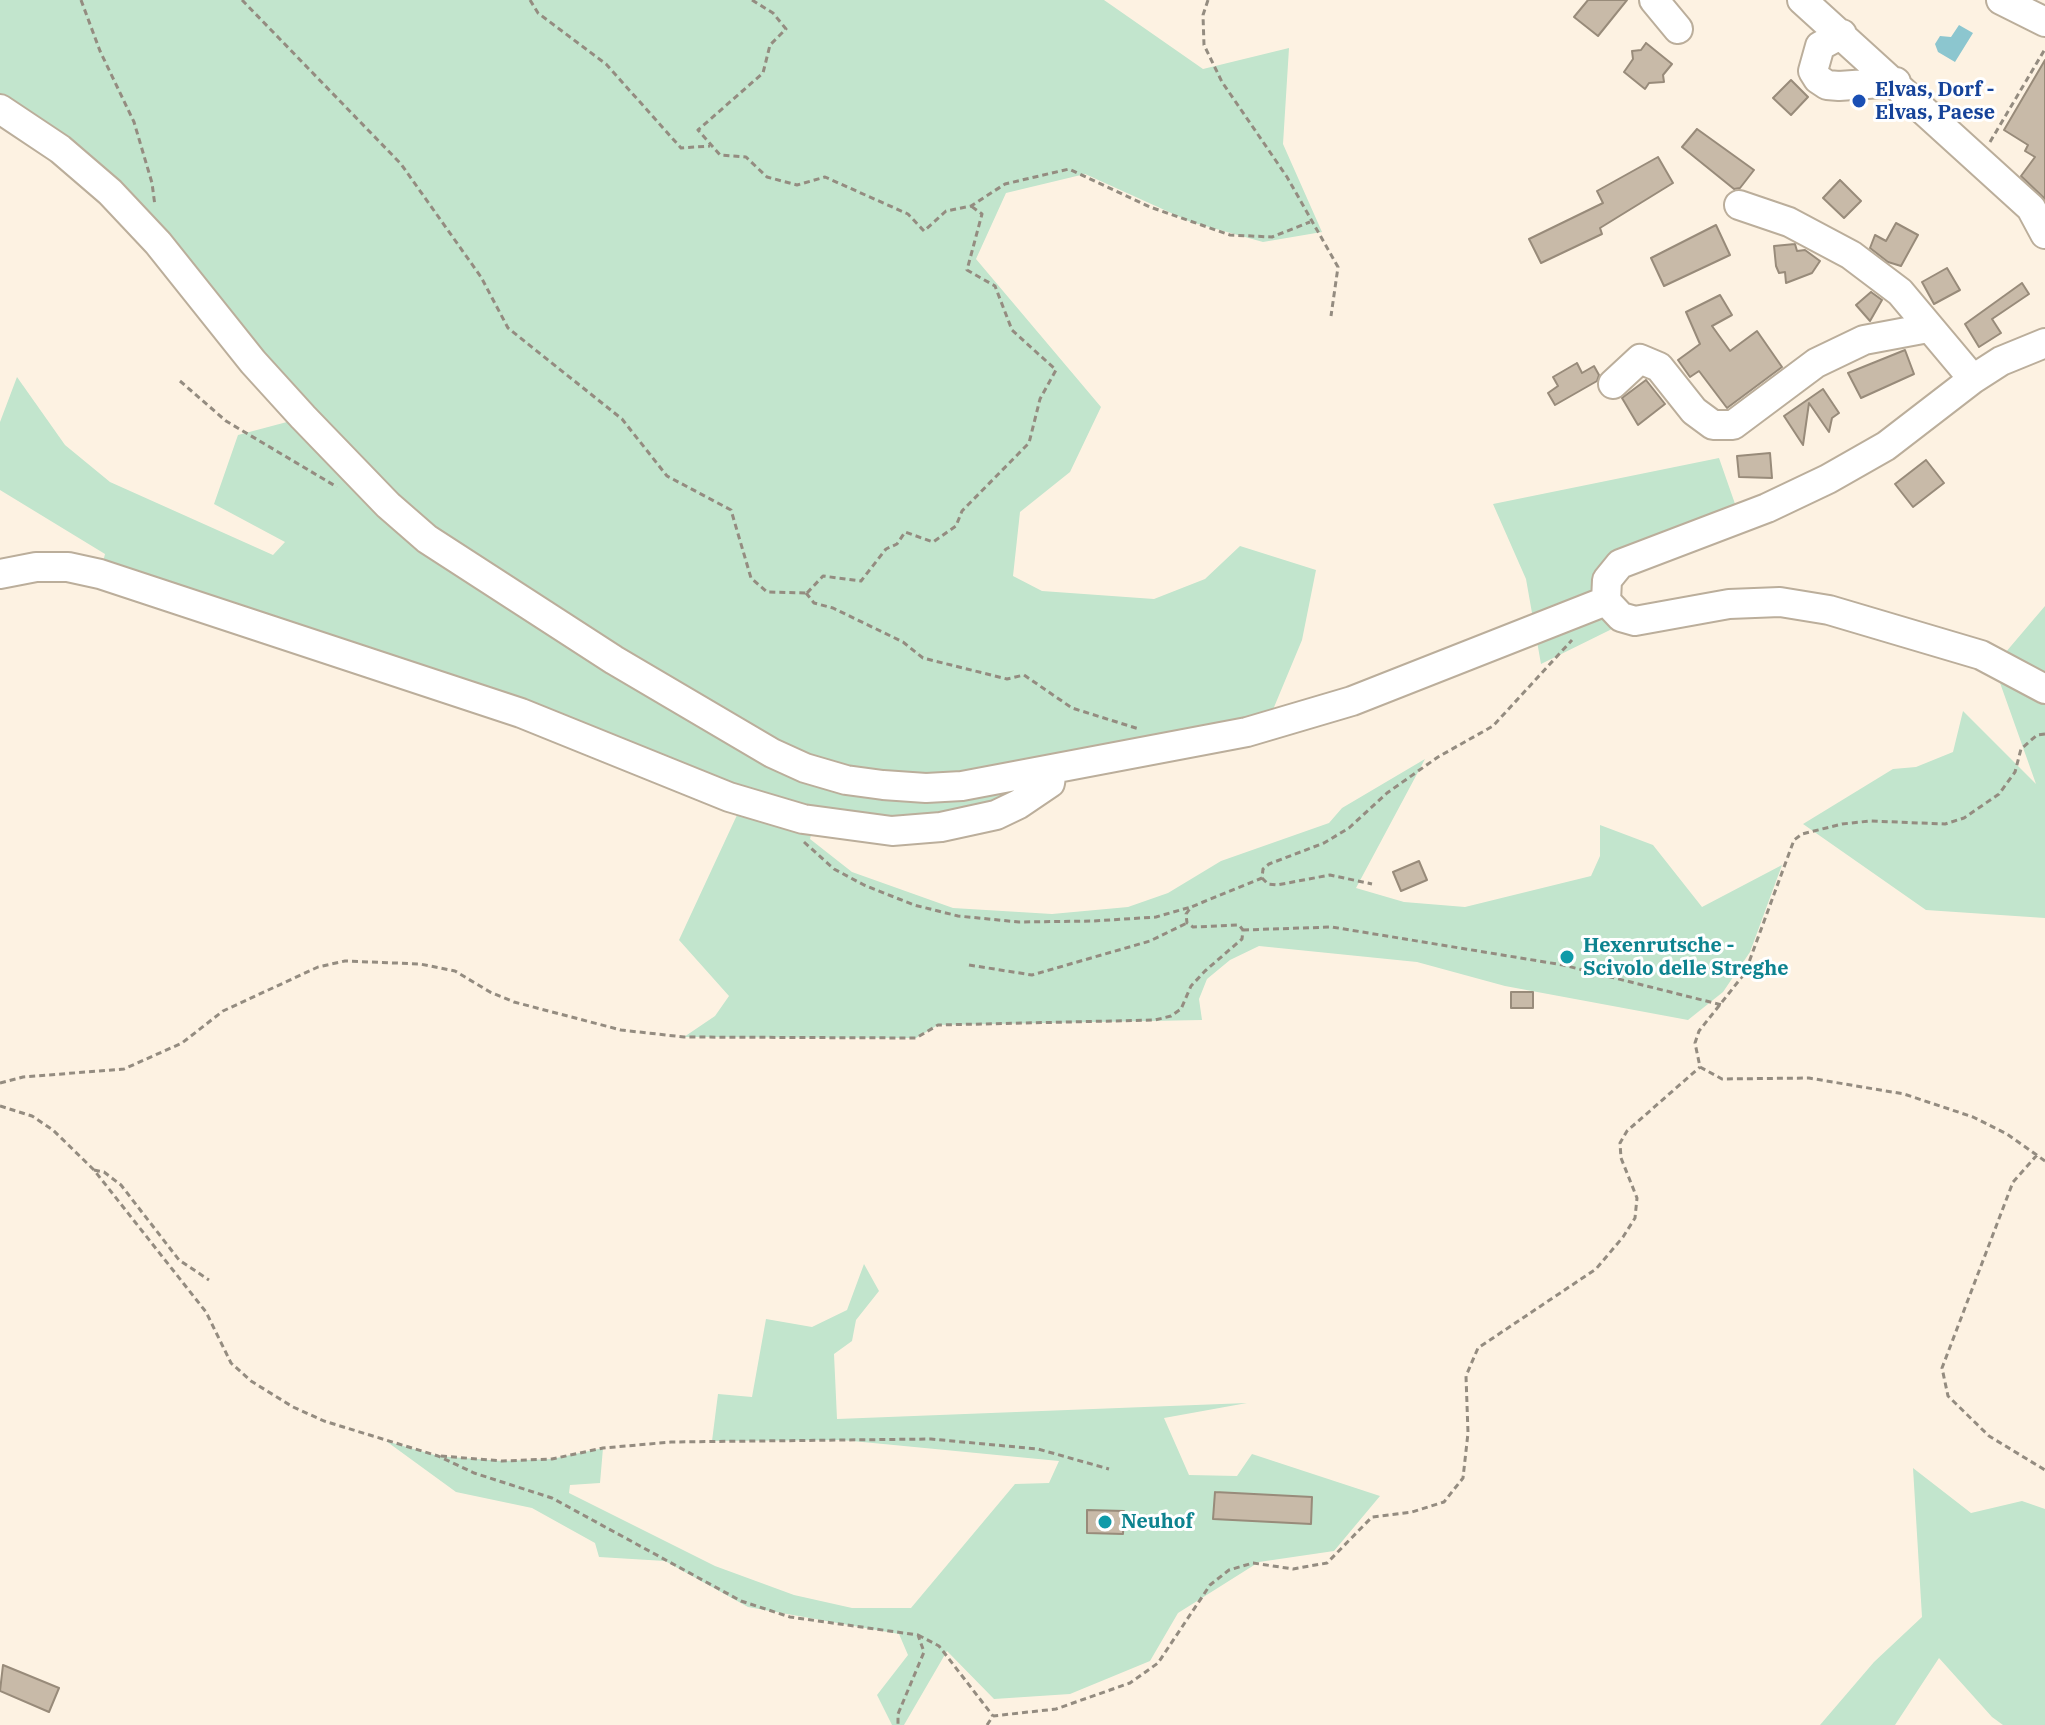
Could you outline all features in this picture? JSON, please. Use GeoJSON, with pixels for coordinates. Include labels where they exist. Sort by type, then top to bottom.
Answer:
{"type":"FeatureCollection","features":[{"type":"Feature","properties":{"kind":"street"},"geometry":{"type":"LineString","coordinates":[[1654,0],[1678,29]]}},
{"type":"Feature","properties":{"kind":"street"},"geometry":{"type":"LineString","coordinates":[[1802,0],[1896,82],[2031,208],[2045,234]]}},
{"type":"Feature","properties":{"kind":"street"},"geometry":{"type":"LineString","coordinates":[[2001,0],[2045,22]]}},
{"type":"Feature","properties":{"kind":"street"},"geometry":{"type":"LineString","coordinates":[[1842,34],[1820,46],[1813,71],[1818,79],[1827,85],[1839,86],[1896,82]]}},
{"type":"Feature","properties":{"kind":"street"},"geometry":{"type":"LineString","coordinates":[[0,109],[85,169],[158,243],[253,362],[388,505],[427,539],[718,723],[805,768],[846,780],[883,785],[926,788],[962,786],[1297,720],[1593,606],[1620,564],[1767,508],[1828,479],[1886,446],[2001,361],[2045,343]]}},
{"type":"Feature","properties":{"kind":"street"},"geometry":{"type":"LineString","coordinates":[[1739,205],[1789,222],[1851,255],[1900,292],[1973,379]]}},
{"type":"Feature","properties":{"kind":"street"},"geometry":{"type":"LineString","coordinates":[[1613,384],[1640,359],[1659,367],[1694,411],[1713,425],[1733,425],[1816,363],[1864,340],[1928,328]]}},
{"type":"Feature","properties":{"kind":"street"},"geometry":{"type":"LineString","coordinates":[[0,574],[36,567],[68,567],[100,574],[521,713],[729,797],[803,819],[892,831],[941,827],[996,815],[1019,804],[1050,783],[1052,770]]}},
{"type":"Feature","properties":{"kind":"street"},"geometry":{"type":"LineString","coordinates":[[1593,606],[1635,621],[1729,604],[1780,602],[1829,610],[1981,655],[2045,689]]}},
{"type":"Feature","properties":{"kind":"path"},"geometry":{"type":"LineString","coordinates":[[81,0],[100,51],[134,122],[152,183],[158,243]]}},
{"type":"Feature","properties":{"kind":"path"},"geometry":{"type":"LineString","coordinates":[[242,0],[401,164],[481,277],[508,328],[622,419],[667,476],[731,510],[751,578],[767,592],[806,593],[823,576],[861,581],[886,549],[897,544],[905,532],[933,542],[956,526],[962,511],[1029,443],[1040,399],[1056,370],[1012,330],[995,286],[967,270],[982,214],[971,206]]}},
{"type":"Feature","properties":{"kind":"path"},"geometry":{"type":"LineString","coordinates":[[530,0],[538,13],[606,64],[681,148],[710,146]]}},
{"type":"Feature","properties":{"kind":"path"},"geometry":{"type":"LineString","coordinates":[[752,0],[773,13],[786,29],[770,45],[763,73],[698,130],[720,155],[746,157],[767,177],[797,185],[825,177],[908,214],[924,231],[946,211],[971,206],[1005,184],[1069,169],[1150,207],[1230,235],[1272,237],[1310,222]]}},
{"type":"Feature","properties":{"kind":"path"},"geometry":{"type":"LineString","coordinates":[[1208,0],[1203,15],[1204,45],[1222,82],[1287,177],[1338,267],[1331,316]]}},
{"type":"Feature","properties":{"kind":"path"},"geometry":{"type":"LineString","coordinates":[[1980,159],[2045,49]]}},
{"type":"Feature","properties":{"kind":"path"},"geometry":{"type":"LineString","coordinates":[[180,381],[226,421],[339,488]]}},
{"type":"Feature","properties":{"kind":"path"},"geometry":{"type":"LineString","coordinates":[[806,593],[814,603],[833,608],[903,642],[923,658],[1007,679],[1024,675],[1072,708],[1131,725],[1168,746]]}},
{"type":"Feature","properties":{"kind":"path"},"geometry":{"type":"LineString","coordinates":[[1262,878],[1263,869],[1269,864],[1324,843],[1438,757],[1493,726],[1579,634],[1593,606]]}},
{"type":"Feature","properties":{"kind":"path"},"geometry":{"type":"LineString","coordinates":[[2045,734],[2037,735],[2021,749],[2015,772],[1999,794],[1964,818],[1945,824],[1870,821],[1842,824],[1802,834],[1794,840],[1745,973],[1699,1031],[1695,1043],[1700,1067],[1722,1079],[1809,1078],[1904,1094],[1973,1117],[2045,1161]]}},
{"type":"Feature","properties":{"kind":"path"},"geometry":{"type":"LineString","coordinates":[[803,819],[799,837],[834,869],[914,905],[958,916],[1019,922],[1156,917],[1191,907],[1262,878]]}},
{"type":"Feature","properties":{"kind":"path"},"geometry":{"type":"LineString","coordinates":[[1262,878],[1268,884],[1277,885],[1330,875],[1372,884]]}},
{"type":"Feature","properties":{"kind":"path"},"geometry":{"type":"LineString","coordinates":[[1187,923],[1186,914],[1191,907]]}},
{"type":"Feature","properties":{"kind":"path"},"geometry":{"type":"LineString","coordinates":[[1187,923],[1200,929],[1231,924],[1243,930],[1332,927],[1563,965],[1722,1005]]}},
{"type":"Feature","properties":{"kind":"path"},"geometry":{"type":"LineString","coordinates":[[969,965],[1032,975],[1150,941],[1187,923]]}},
{"type":"Feature","properties":{"kind":"path"},"geometry":{"type":"LineString","coordinates":[[0,1083],[23,1077],[124,1069],[182,1043],[223,1011],[318,967],[345,961],[420,964],[455,971],[514,1002],[621,1030],[684,1037],[916,1038],[938,1025],[1155,1020],[1171,1016],[1181,1009],[1198,978],[1242,939],[1243,930]]}},
{"type":"Feature","properties":{"kind":"path"},"geometry":{"type":"LineString","coordinates":[[987,1725],[993,1716],[1056,1709],[1130,1683],[1158,1663],[1210,1585],[1229,1570],[1253,1563],[1293,1569],[1327,1563],[1372,1517],[1412,1512],[1444,1502],[1463,1478],[1468,1433],[1466,1376],[1478,1348],[1596,1269],[1623,1237],[1635,1218],[1637,1198],[1621,1158],[1620,1143],[1627,1131],[1700,1067]]}},
{"type":"Feature","properties":{"kind":"path"},"geometry":{"type":"LineString","coordinates":[[0,1106],[32,1116],[53,1130],[94,1170],[206,1312],[231,1363],[251,1381],[293,1407],[324,1421],[438,1456],[474,1473],[552,1498],[741,1601],[790,1617],[918,1635],[939,1646],[993,1716]]}},
{"type":"Feature","properties":{"kind":"path"},"geometry":{"type":"LineString","coordinates":[[2037,1155],[2013,1182],[1942,1368],[1948,1396],[1989,1436],[2045,1470]]}},
{"type":"Feature","properties":{"kind":"path"},"geometry":{"type":"LineString","coordinates":[[94,1170],[104,1172],[121,1185],[179,1260],[209,1280]]}},
{"type":"Feature","properties":{"kind":"path"},"geometry":{"type":"LineString","coordinates":[[438,1456],[514,1461],[552,1459],[603,1448],[671,1442],[931,1439],[1038,1449],[1109,1469]]}},
{"type":"Feature","properties":{"kind":"path"},"geometry":{"type":"LineString","coordinates":[[898,1725],[898,1714],[924,1652],[918,1635]]}},
{"type":"Feature","properties":{"kind":"green space"},"geometry":{"type":"Polygon","coordinates":[[[0,0],[1104,0],[1203,69],[1289,48],[1283,144],[1322,232],[1263,242],[1191,222],[1085,174],[1006,193],[976,259],[1101,407],[1070,472],[1020,512],[1013,576],[1042,591],[1154,599],[1205,579],[1240,546],[1316,570],[1302,640],[1262,736],[1069,776],[1035,803],[813,828],[810,839],[852,872],[953,908],[1052,914],[1128,907],[1168,893],[1221,861],[1329,823],[1342,808],[1425,759],[1356,888],[1404,902],[1465,907],[1591,876],[1600,856],[1600,825],[1653,845],[1702,907],[1782,865],[1750,952],[1723,992],[1688,1020],[1505,986],[1417,962],[1259,946],[1230,960],[1207,979],[1199,999],[1202,1020],[938,1025],[916,1038],[684,1037],[715,1016],[729,996],[679,940],[744,800],[100,574],[105,554],[0,490],[0,422],[17,377],[65,445],[110,482],[273,555],[285,542],[214,504],[238,435],[302,418],[158,243],[0,106],[0,0]]]}},
{"type":"Feature","properties":{"kind":"green space"},"geometry":{"type":"Polygon","coordinates":[[[1719,458],[1741,521],[1621,571],[1615,591],[1614,628],[1541,664],[1526,579],[1493,504],[1719,458]]]}},
{"type":"Feature","properties":{"kind":"green space"},"geometry":{"type":"Polygon","coordinates":[[[2045,606],[2045,918],[1926,910],[1803,824],[1893,769],[1916,767],[1953,752],[1963,711],[2036,784],[1994,666],[2045,606]]]}},
{"type":"Feature","properties":{"kind":"green space"},"geometry":{"type":"Polygon","coordinates":[[[864,1264],[879,1291],[856,1320],[852,1341],[834,1354],[837,1419],[1247,1403],[1164,1418],[1189,1475],[1237,1476],[1252,1454],[1380,1496],[1334,1551],[1259,1562],[1178,1613],[1150,1661],[1070,1694],[994,1699],[947,1651],[904,1725],[892,1725],[877,1695],[908,1655],[899,1634],[748,1607],[665,1561],[599,1557],[595,1543],[532,1508],[456,1492],[386,1441],[438,1456],[502,1461],[552,1459],[603,1448],[600,1483],[570,1485],[569,1493],[715,1566],[794,1595],[852,1608],[911,1608],[1015,1484],[1049,1483],[1059,1461],[842,1440],[712,1441],[718,1394],[752,1397],[766,1319],[812,1327],[847,1310],[864,1264]]]}},
{"type":"Feature","properties":{"kind":"green space"},"geometry":{"type":"Polygon","coordinates":[[[1913,1468],[1971,1513],[2022,1501],[2045,1509],[2045,1725],[2003,1725],[1992,1717],[1939,1658],[1895,1725],[1820,1725],[1874,1662],[1922,1617],[1913,1468]]]}},
{"type":"Feature","properties":{"kind":"water"},"geometry":{"type":"Polygon","coordinates":[[[1959,25],[1973,33],[1955,62],[1938,52],[1935,44],[1940,36],[1951,37],[1959,25]]]}},
{"type":"Feature","properties":{"kind":"building"},"geometry":{"type":"Polygon","coordinates":[[[1588,0],[1627,0],[1598,36],[1574,17],[1588,0]]]}},
{"type":"Feature","properties":{"kind":"building"},"geometry":{"type":"Polygon","coordinates":[[[1646,43],[1672,64],[1663,75],[1664,82],[1649,83],[1645,89],[1624,72],[1633,59],[1632,51],[1641,50],[1646,43]]]}},
{"type":"Feature","properties":{"kind":"building"},"geometry":{"type":"Polygon","coordinates":[[[2045,60],[2045,199],[2021,176],[2035,157],[2025,151],[2028,145],[2004,130],[2045,60]]]}},
{"type":"Feature","properties":{"kind":"building"},"geometry":{"type":"Polygon","coordinates":[[[1791,80],[1808,97],[1791,115],[1773,98],[1791,80]]]}},
{"type":"Feature","properties":{"kind":"building"},"geometry":{"type":"Polygon","coordinates":[[[1697,129],[1754,170],[1740,188],[1734,189],[1682,147],[1697,129]]]}},
{"type":"Feature","properties":{"kind":"building"},"geometry":{"type":"Polygon","coordinates":[[[1658,157],[1673,183],[1600,228],[1602,234],[1541,263],[1529,239],[1603,203],[1597,191],[1658,157]]]}},
{"type":"Feature","properties":{"kind":"building"},"geometry":{"type":"Polygon","coordinates":[[[1840,180],[1861,201],[1844,218],[1823,198],[1840,180]]]}},
{"type":"Feature","properties":{"kind":"building"},"geometry":{"type":"Polygon","coordinates":[[[1896,223],[1918,235],[1901,266],[1888,262],[1870,248],[1875,235],[1886,241],[1896,223]]]}},
{"type":"Feature","properties":{"kind":"building"},"geometry":{"type":"Polygon","coordinates":[[[1716,225],[1730,255],[1664,286],[1651,258],[1716,225]]]}},
{"type":"Feature","properties":{"kind":"building"},"geometry":{"type":"Polygon","coordinates":[[[1795,244],[1797,251],[1805,250],[1820,261],[1812,273],[1786,283],[1785,272],[1779,273],[1776,266],[1774,246],[1795,244]]]}},
{"type":"Feature","properties":{"kind":"building"},"geometry":{"type":"Polygon","coordinates":[[[1947,268],[1960,290],[1934,304],[1922,282],[1947,268]]]}},
{"type":"Feature","properties":{"kind":"building"},"geometry":{"type":"Polygon","coordinates":[[[2022,283],[2029,294],[1992,319],[2001,333],[1979,347],[1965,324],[2022,283]]]}},
{"type":"Feature","properties":{"kind":"building"},"geometry":{"type":"Polygon","coordinates":[[[1871,292],[1882,300],[1870,321],[1856,305],[1871,292]]]}},
{"type":"Feature","properties":{"kind":"building"},"geometry":{"type":"Polygon","coordinates":[[[1720,295],[1732,315],[1712,326],[1730,351],[1757,331],[1782,367],[1727,408],[1699,371],[1690,377],[1678,360],[1700,344],[1686,312],[1720,295]]]}},
{"type":"Feature","properties":{"kind":"building"},"geometry":{"type":"Polygon","coordinates":[[[1905,350],[1914,374],[1861,398],[1848,373],[1905,350]]]}},
{"type":"Feature","properties":{"kind":"building"},"geometry":{"type":"Polygon","coordinates":[[[1577,363],[1582,373],[1594,366],[1599,375],[1597,381],[1555,405],[1548,393],[1558,386],[1553,377],[1577,363]]]}},
{"type":"Feature","properties":{"kind":"building"},"geometry":{"type":"Polygon","coordinates":[[[1646,380],[1665,404],[1638,425],[1622,398],[1646,380]]]}},
{"type":"Feature","properties":{"kind":"building"},"geometry":{"type":"Polygon","coordinates":[[[1823,389],[1839,413],[1832,418],[1829,432],[1809,403],[1803,445],[1784,416],[1823,389]]]}},
{"type":"Feature","properties":{"kind":"building"},"geometry":{"type":"Polygon","coordinates":[[[1770,453],[1772,478],[1739,477],[1737,456],[1770,453]]]}},
{"type":"Feature","properties":{"kind":"building"},"geometry":{"type":"Polygon","coordinates":[[[1926,460],[1944,483],[1913,507],[1895,484],[1926,460]]]}},
{"type":"Feature","properties":{"kind":"building"},"geometry":{"type":"Polygon","coordinates":[[[1419,861],[1427,880],[1401,891],[1393,872],[1419,861]]]}},
{"type":"Feature","properties":{"kind":"building"},"geometry":{"type":"Polygon","coordinates":[[[1511,992],[1533,992],[1533,1008],[1511,1008],[1511,992]]]}},
{"type":"Feature","properties":{"kind":"building"},"geometry":{"type":"Polygon","coordinates":[[[1215,1492],[1312,1497],[1311,1524],[1213,1519],[1215,1492]]]}},
{"type":"Feature","properties":{"kind":"building","name":"Neuhof"},"geometry":{"type":"Polygon","coordinates":[[[1087,1510],[1124,1511],[1123,1534],[1087,1533],[1087,1510]]]}},
{"type":"Feature","properties":{"kind":"building"},"geometry":{"type":"Polygon","coordinates":[[[3,1665],[59,1688],[49,1712],[0,1691],[3,1665]]]}},
{"type":"Feature","properties":{"kind":"place","name":"Elvas, Dorf - Elvas, Paese"},"geometry":{"type":"Point","coordinates":[1859,101]}},
{"type":"Feature","properties":{"kind":"place","name":"Hexenrutsche - Scivolo delle Streghe"},"geometry":{"type":"Point","coordinates":[1567,957]}},
{"type":"Feature","properties":{"kind":"place","name":"Neuhof"},"geometry":{"type":"Point","coordinates":[1105,1522]}}]}
